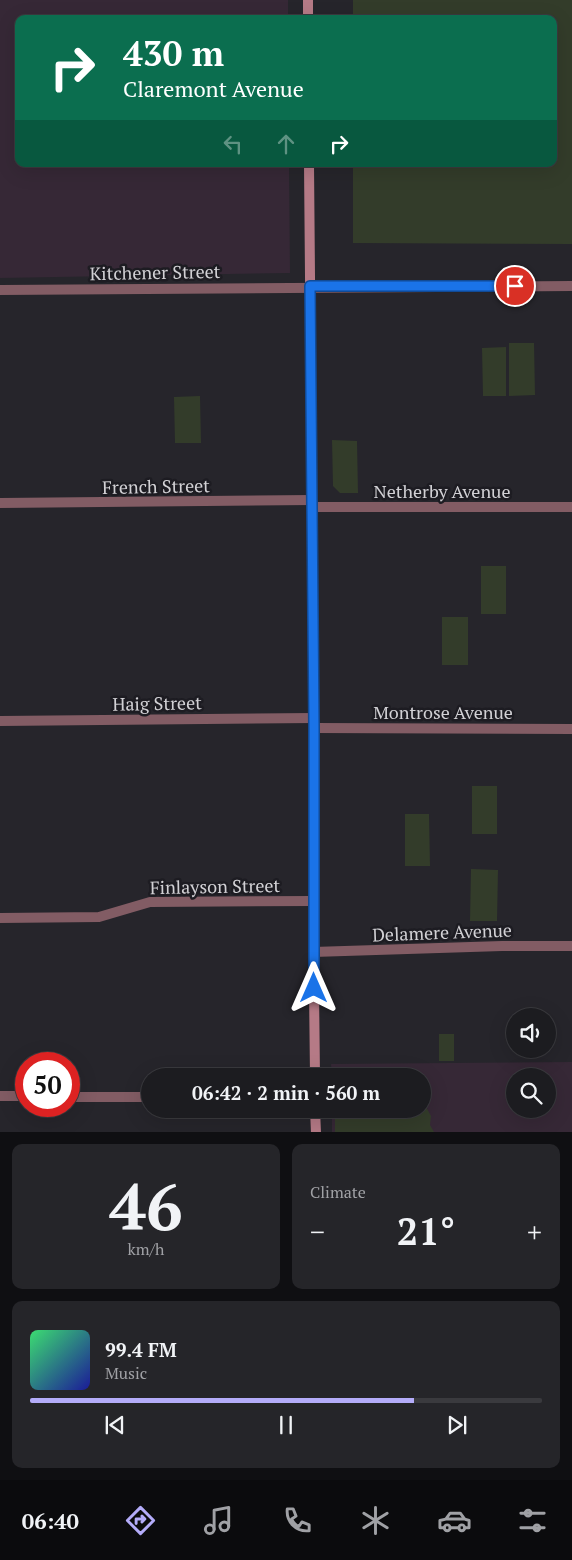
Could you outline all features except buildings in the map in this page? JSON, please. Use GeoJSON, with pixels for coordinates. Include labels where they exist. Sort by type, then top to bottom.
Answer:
{"type":"FeatureCollection","features":[{"type":"Feature","properties":{"kind":"main road"},"geometry":{"type":"LineString","coordinates":[[308,0],[308,15]]}},
{"type":"Feature","properties":{"kind":"main road"},"geometry":{"type":"LineString","coordinates":[[309,167],[315,1068]]}},
{"type":"Feature","properties":{"kind":"main road"},"geometry":{"type":"LineString","coordinates":[[315,1118],[316,1132]]}},
{"type":"Feature","properties":{"kind":"street","name":"Kitchener Street"},"geometry":{"type":"LineString","coordinates":[[0,290],[310,286],[572,286]]}},
{"type":"Feature","properties":{"kind":"street","name":"French Street"},"geometry":{"type":"LineString","coordinates":[[0,504],[312,503]]}},
{"type":"Feature","properties":{"kind":"street","name":"Netherby Avenue"},"geometry":{"type":"LineString","coordinates":[[312,503],[572,507]]}},
{"type":"Feature","properties":{"kind":"street","name":"Haig Street"},"geometry":{"type":"LineString","coordinates":[[0,721],[314,723]]}},
{"type":"Feature","properties":{"kind":"street","name":"Montrose Avenue"},"geometry":{"type":"LineString","coordinates":[[314,723],[572,729]]}},
{"type":"Feature","properties":{"kind":"street","name":"Finlayson Street"},"geometry":{"type":"LineString","coordinates":[[0,918],[99,917],[150,902],[313,901]]}},
{"type":"Feature","properties":{"kind":"street","name":"Delamere Avenue"},"geometry":{"type":"LineString","coordinates":[[314,952],[502,946],[572,946]]}},
{"type":"Feature","properties":{"kind":"street"},"geometry":{"type":"LineString","coordinates":[[0,1096],[15,1096]]}},
{"type":"Feature","properties":{"kind":"street"},"geometry":{"type":"LineString","coordinates":[[80,1096],[141,1097]]}},
{"type":"Feature","properties":{"kind":"shaded area"},"geometry":{"type":"Polygon","coordinates":[[[0,0],[288,0],[288,15],[15,15],[15,167],[289,167],[290,273],[0,278],[0,0]]]}},
{"type":"Feature","properties":{"kind":"shaded area"},"geometry":{"type":"Polygon","coordinates":[[[572,1062],[572,1132],[332,1132],[332,1118],[431,1118],[431,1068],[331,1068],[331,1064],[572,1062]]]}},
{"type":"Feature","properties":{"kind":"green space"},"geometry":{"type":"Polygon","coordinates":[[[353,0],[572,0],[572,244],[353,243],[353,167],[557,167],[557,15],[353,15],[353,0]]]}},
{"type":"Feature","properties":{"kind":"green space"},"geometry":{"type":"Polygon","coordinates":[[[509,343],[534,343],[535,395],[509,396],[509,343]]]}},
{"type":"Feature","properties":{"kind":"green space"},"geometry":{"type":"Polygon","coordinates":[[[506,347],[506,396],[483,396],[482,348],[506,347]]]}},
{"type":"Feature","properties":{"kind":"green space"},"geometry":{"type":"Polygon","coordinates":[[[200,396],[201,443],[175,443],[174,397],[200,396]]]}},
{"type":"Feature","properties":{"kind":"green space"},"geometry":{"type":"Polygon","coordinates":[[[332,440],[357,441],[358,493],[340,493],[333,486],[332,440]]]}},
{"type":"Feature","properties":{"kind":"green space"},"geometry":{"type":"Polygon","coordinates":[[[481,566],[506,566],[506,614],[481,614],[481,566]]]}},
{"type":"Feature","properties":{"kind":"green space"},"geometry":{"type":"Polygon","coordinates":[[[442,617],[468,617],[468,665],[442,665],[442,617]]]}},
{"type":"Feature","properties":{"kind":"green space"},"geometry":{"type":"Polygon","coordinates":[[[472,786],[497,786],[497,834],[472,834],[472,786]]]}},
{"type":"Feature","properties":{"kind":"green space"},"geometry":{"type":"Polygon","coordinates":[[[405,814],[429,814],[430,866],[405,866],[405,814]]]}},
{"type":"Feature","properties":{"kind":"green space"},"geometry":{"type":"Polygon","coordinates":[[[471,869],[498,870],[497,921],[470,921],[471,869]]]}},
{"type":"Feature","properties":{"kind":"green space"},"geometry":{"type":"Polygon","coordinates":[[[439,1034],[454,1034],[454,1061],[439,1061],[439,1034]]]}},
{"type":"Feature","properties":{"kind":"green space"},"geometry":{"type":"Polygon","coordinates":[[[335,1118],[431,1118],[430,1125],[434,1132],[335,1132],[335,1118]]]}},
{"type":"Feature","properties":{"kind":"route"},"geometry":{"type":"LineString","coordinates":[[314,988],[310,286],[515,286]]}}]}
